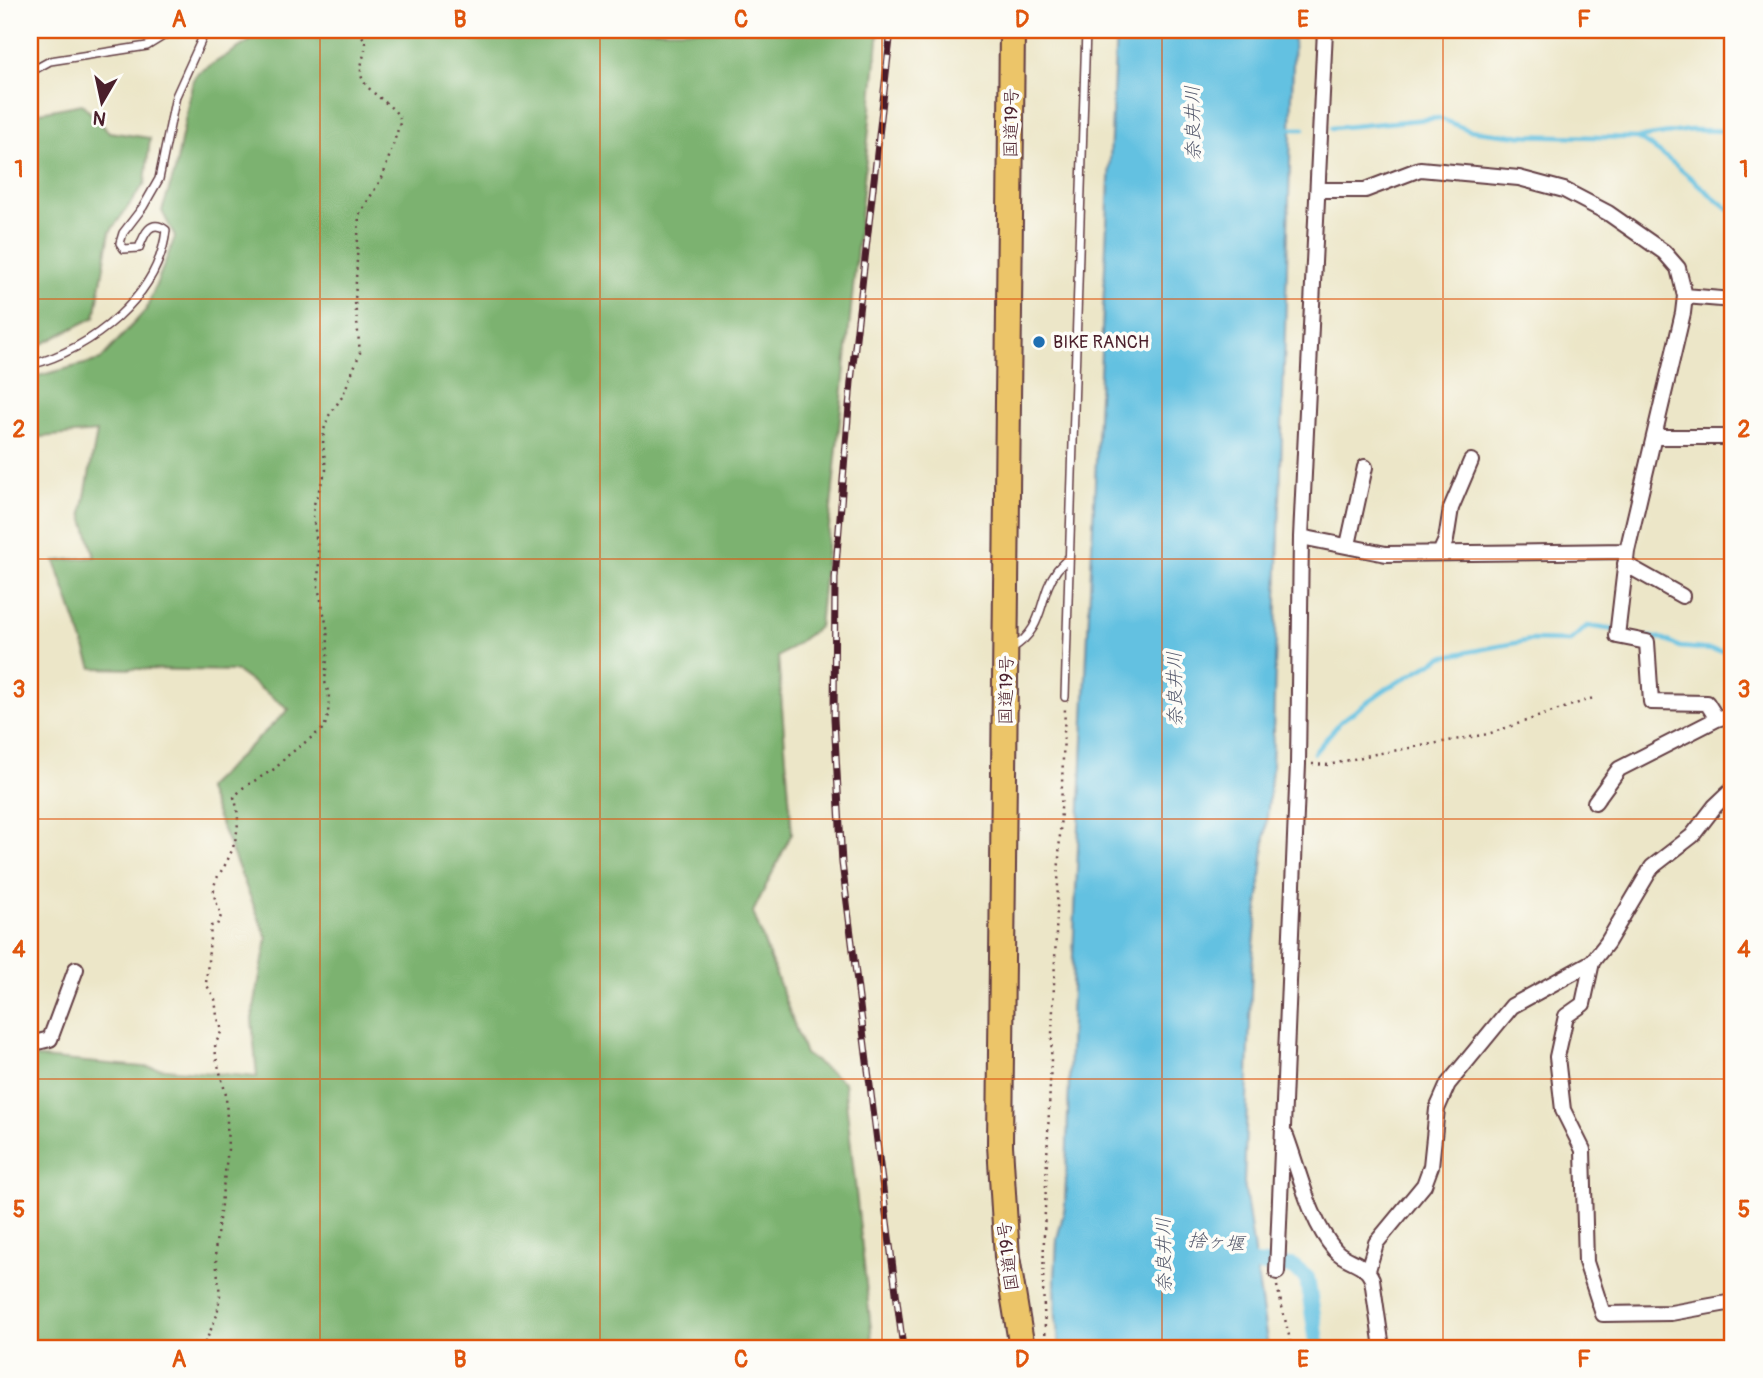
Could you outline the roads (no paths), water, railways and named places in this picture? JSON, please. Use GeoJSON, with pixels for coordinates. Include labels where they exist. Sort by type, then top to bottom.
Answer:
{"type":"FeatureCollection","features":[{"type":"Feature","properties":{"kind":"highway","name":"国道19号"},"geometry":{"type":"LineString","coordinates":[[1012,30],[1000,1145],[1007,1257],[1022,1348]]}},
{"type":"Feature","properties":{"kind":"street"},"geometry":{"type":"LineString","coordinates":[[1277,1272],[1298,764],[1301,537],[1325,30]]}},
{"type":"Feature","properties":{"kind":"street"},"geometry":{"type":"LineString","coordinates":[[1318,190],[1365,190],[1420,169],[1519,178],[1564,190],[1608,213],[1664,252],[1678,268],[1685,296],[1626,558],[1617,636],[1647,642],[1651,702],[1707,703],[1717,719]]}},
{"type":"Feature","properties":{"kind":"street"},"geometry":{"type":"LineString","coordinates":[[1685,296],[1733,300]]}},
{"type":"Feature","properties":{"kind":"street"},"geometry":{"type":"LineString","coordinates":[[1654,437],[1733,437]]}},
{"type":"Feature","properties":{"kind":"street"},"geometry":{"type":"LineString","coordinates":[[1441,551],[1446,540],[1451,508],[1471,461]]}},
{"type":"Feature","properties":{"kind":"street"},"geometry":{"type":"LineString","coordinates":[[1348,545],[1365,467]]}},
{"type":"Feature","properties":{"kind":"street"},"geometry":{"type":"LineString","coordinates":[[1301,537],[1385,554],[1441,551],[1626,558],[1682,596]]}},
{"type":"Feature","properties":{"kind":"street"},"geometry":{"type":"LineString","coordinates":[[1595,802],[1619,769],[1717,719],[1733,714]]}},
{"type":"Feature","properties":{"kind":"street"},"geometry":{"type":"LineString","coordinates":[[1368,1270],[1376,1243],[1424,1185],[1431,1166],[1437,1109],[1448,1084],[1512,1006],[1592,962],[1607,943],[1653,867],[1692,836],[1714,806],[1733,789]]}},
{"type":"Feature","properties":{"kind":"street"},"geometry":{"type":"LineString","coordinates":[[1592,962],[1583,1004],[1566,1016],[1557,1057],[1563,1110],[1583,1150],[1586,1262],[1603,1314],[1671,1312],[1733,1302]]}},
{"type":"Feature","properties":{"kind":"street"},"geometry":{"type":"LineString","coordinates":[[30,1041],[50,1039],[76,970]]}},
{"type":"Feature","properties":{"kind":"street"},"geometry":{"type":"LineString","coordinates":[[1284,1128],[1318,1225],[1337,1252],[1368,1270],[1372,1279],[1382,1348]]}},
{"type":"Feature","properties":{"kind":"lane"},"geometry":{"type":"LineString","coordinates":[[30,72],[50,61],[147,46],[173,30]]}},
{"type":"Feature","properties":{"kind":"lane"},"geometry":{"type":"LineString","coordinates":[[30,365],[48,360],[107,329],[141,292],[164,246],[166,230],[161,226],[153,226],[147,230],[139,248],[124,249],[120,243],[123,233],[143,207],[159,179],[176,96],[206,30]]}},
{"type":"Feature","properties":{"kind":"lane"},"geometry":{"type":"LineString","coordinates":[[1066,697],[1086,30]]}},
{"type":"Feature","properties":{"kind":"lane"},"geometry":{"type":"LineString","coordinates":[[1007,651],[1023,642],[1035,624],[1056,571],[1069,558]]}},
{"type":"Feature","properties":{"kind":"water","name":"奈良井川"},"geometry":{"type":"Polygon","coordinates":[[[1116,30],[1294,30],[1272,768],[1252,966],[1244,1183],[1268,1348],[1060,1348],[1056,1320],[1057,1239],[1065,1207],[1073,955],[1116,30]]]}},
{"type":"Feature","properties":{"kind":"waterway"},"geometry":{"type":"LineString","coordinates":[[1332,128],[1439,118],[1469,130],[1512,135],[1637,138],[1690,130],[1733,131]]}},
{"type":"Feature","properties":{"kind":"waterway"},"geometry":{"type":"LineString","coordinates":[[1287,129],[1304,129]]}},
{"type":"Feature","properties":{"kind":"waterway"},"geometry":{"type":"LineString","coordinates":[[1637,138],[1663,155],[1733,212]]}},
{"type":"Feature","properties":{"kind":"waterway"},"geometry":{"type":"LineString","coordinates":[[1314,753],[1341,721],[1386,689],[1442,657],[1531,640],[1570,641],[1587,626],[1616,630]]}},
{"type":"Feature","properties":{"kind":"waterway"},"geometry":{"type":"LineString","coordinates":[[1649,637],[1664,639],[1680,647],[1733,652]]}},
{"type":"Feature","properties":{"kind":"waterway","name":"捨ヶ堰"},"geometry":{"type":"LineString","coordinates":[[1237,1263],[1268,1265]]}},
{"type":"Feature","properties":{"kind":"waterway","name":"捨ヶ堰"},"geometry":{"type":"LineString","coordinates":[[1285,1266],[1292,1266],[1307,1278],[1318,1348]]}},
{"type":"Feature","properties":{"kind":"railway"},"geometry":{"type":"LineString","coordinates":[[891,30],[851,382],[835,578],[834,718],[842,863],[903,1348]]}},
{"type":"Feature","properties":{"kind":"place","name":"BIKE RANCH"},"geometry":{"type":"Point","coordinates":[1039,342]}}]}
